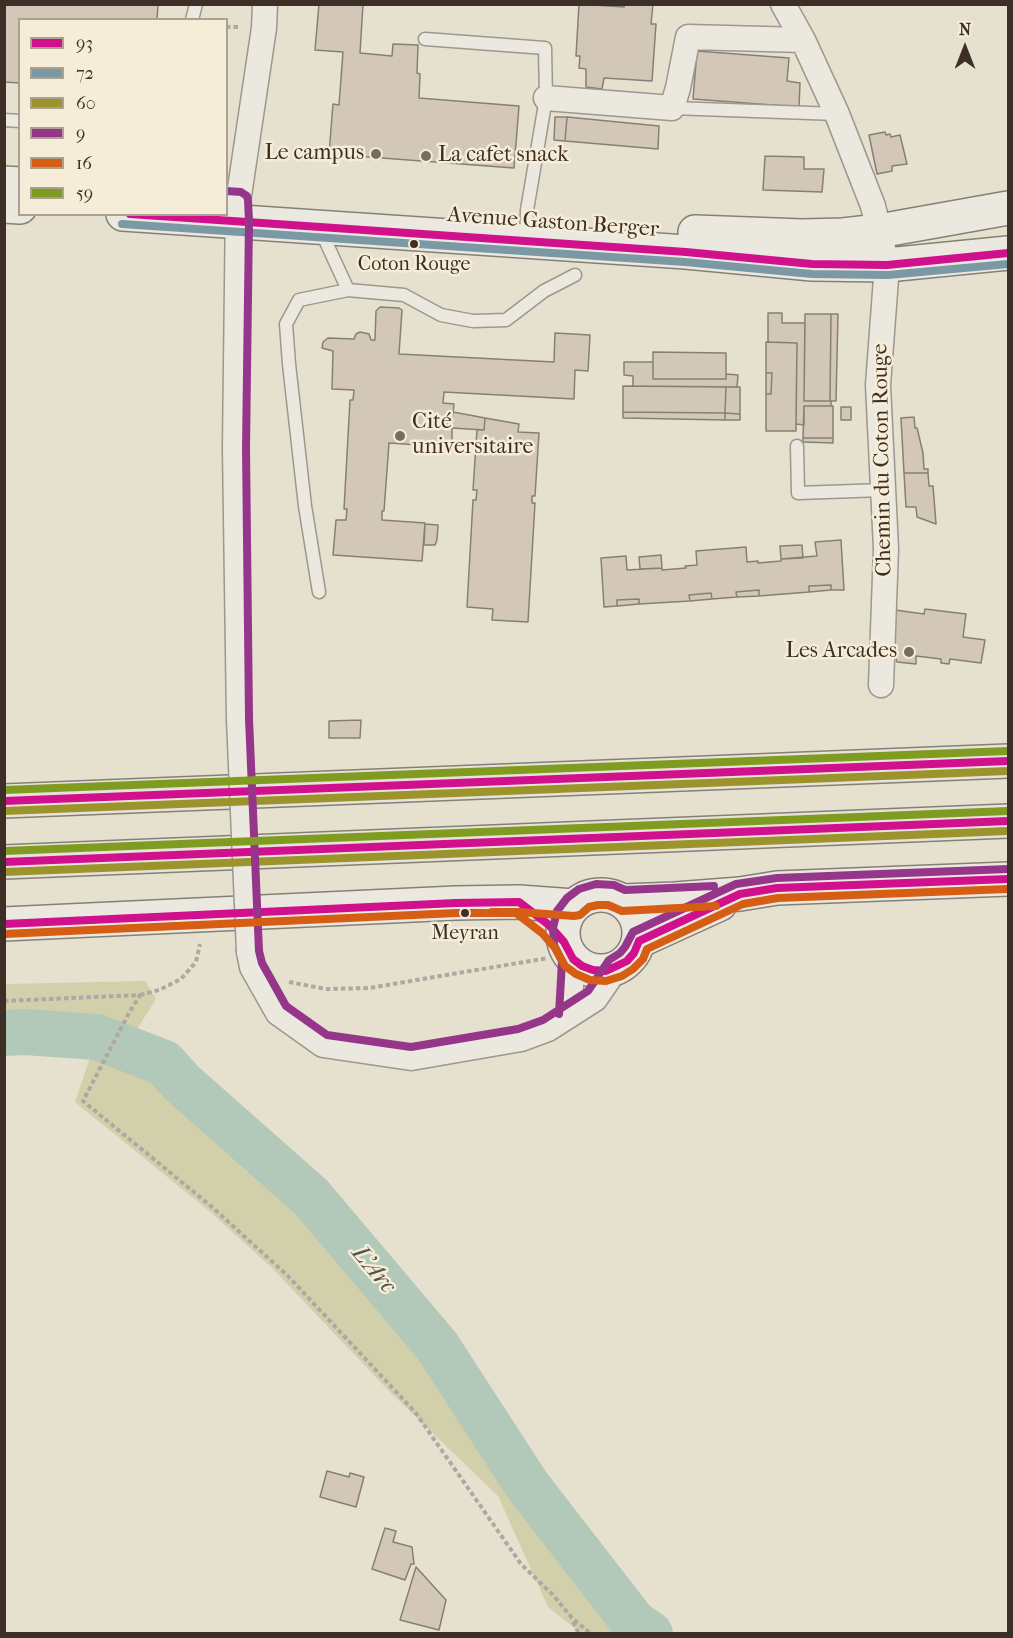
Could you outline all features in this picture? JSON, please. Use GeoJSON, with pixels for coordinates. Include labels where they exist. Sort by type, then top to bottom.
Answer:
{"type":"FeatureCollection","features":[{"type":"Feature","properties":{"kind":"highway"},"geometry":{"type":"LineString","coordinates":[[4,801],[1008,761]]}},
{"type":"Feature","properties":{"kind":"highway"},"geometry":{"type":"LineString","coordinates":[[4,862],[1008,820]]}},
{"type":"Feature","properties":{"kind":"main road","name":"Avenue Gaston Berger"},"geometry":{"type":"LineString","coordinates":[[235,208],[323,218],[526,231],[681,232],[802,236],[879,231],[1008,208]]}},
{"type":"Feature","properties":{"kind":"main road","name":"Avenue Gaston Berger"},"geometry":{"type":"LineString","coordinates":[[526,231],[692,252],[812,264],[887,265],[1008,253]]}},
{"type":"Feature","properties":{"kind":"main road"},"geometry":{"type":"LineString","coordinates":[[623,901],[740,894],[777,888],[1008,879]]}},
{"type":"Feature","properties":{"kind":"main road"},"geometry":{"type":"LineString","coordinates":[[519,902],[549,925],[568,951],[582,966],[593,970],[606,971],[617,967],[634,953],[639,941],[639,925],[633,912],[623,901],[611,895],[597,894],[584,898],[566,916],[563,929],[568,951]]}},
{"type":"Feature","properties":{"kind":"main road"},"geometry":{"type":"LineString","coordinates":[[639,941],[740,894]]}},
{"type":"Feature","properties":{"kind":"main road"},"geometry":{"type":"LineString","coordinates":[[4,924],[444,903],[519,902],[574,906]]}},
{"type":"Feature","properties":{"kind":"street"},"geometry":{"type":"LineString","coordinates":[[265,4],[264,28],[235,208],[235,448],[239,719],[251,959],[278,1013],[323,1046],[411,1058],[521,1039],[548,1029],[596,999],[617,967]]}},
{"type":"Feature","properties":{"kind":"street","name":"Chemin du Coton Rouge"},"geometry":{"type":"LineString","coordinates":[[783,4],[803,40],[837,114],[873,206],[887,265],[878,385],[886,549],[881,685]]}},
{"type":"Feature","properties":{"kind":"street"},"geometry":{"type":"LineString","coordinates":[[546,98],[672,108],[688,37],[803,40]]}},
{"type":"Feature","properties":{"kind":"street"},"geometry":{"type":"LineString","coordinates":[[568,951],[569,1015]]}},
{"type":"Feature","properties":{"kind":"lane"},"geometry":{"type":"LineString","coordinates":[[425,39],[545,48],[546,98],[526,231]]}},
{"type":"Feature","properties":{"kind":"lane"},"geometry":{"type":"LineString","coordinates":[[672,108],[837,114]]}},
{"type":"Feature","properties":{"kind":"lane"},"geometry":{"type":"LineString","coordinates":[[323,218],[326,242],[348,290]]}},
{"type":"Feature","properties":{"kind":"lane"},"geometry":{"type":"LineString","coordinates":[[319,592],[305,506],[286,324],[299,300],[348,290],[404,295],[441,315],[473,321],[506,320],[544,291],[574,275]]}},
{"type":"Feature","properties":{"kind":"lane"},"geometry":{"type":"LineString","coordinates":[[797,446],[798,494],[884,490]]}},
{"type":"Feature","properties":{"kind":"path"},"geometry":{"type":"LineString","coordinates":[[4,1001],[140,995],[159,990],[181,980],[196,962],[202,937]]}},
{"type":"Feature","properties":{"kind":"path"},"geometry":{"type":"LineString","coordinates":[[251,959],[283,981],[326,989],[369,988],[568,951]]}},
{"type":"Feature","properties":{"kind":"path"},"geometry":{"type":"LineString","coordinates":[[140,995],[83,1101],[212,1208],[286,1275],[415,1412],[521,1564],[553,1595],[572,1618],[591,1634]]}},
{"type":"Feature","properties":{"kind":"path"},"geometry":{"type":"LineString","coordinates":[[572,1618],[579,1634]]}},
{"type":"Feature","properties":{"kind":"shaded area"},"geometry":{"type":"Polygon","coordinates":[[[145,981],[156,999],[125,1048],[164,1063],[182,1083],[311,1197],[437,1346],[527,1485],[634,1623],[650,1633],[581,1633],[548,1607],[498,1496],[388,1390],[272,1268],[208,1210],[75,1102],[97,1037],[25,1032],[5,1033],[5,984],[145,981]]]}},
{"type":"Feature","properties":{"kind":"building"},"geometry":{"type":"Polygon","coordinates":[[[4,4],[158,4],[157,18],[18,18],[18,83],[4,82],[4,4]]]}},
{"type":"Feature","properties":{"kind":"building"},"geometry":{"type":"Polygon","coordinates":[[[319,4],[363,4],[360,53],[392,56],[393,44],[418,45],[419,98],[519,106],[514,168],[329,154],[333,104],[339,105],[343,52],[315,50],[319,4]]]}},
{"type":"Feature","properties":{"kind":"building"},"geometry":{"type":"Polygon","coordinates":[[[579,4],[624,7],[625,4],[653,4],[651,24],[656,24],[652,81],[604,78],[602,89],[586,87],[586,69],[579,68],[580,56],[576,56],[579,4]]]}},
{"type":"Feature","properties":{"kind":"building"},"geometry":{"type":"Polygon","coordinates":[[[697,51],[789,58],[787,81],[800,83],[799,107],[693,99],[697,51]]]}},
{"type":"Feature","properties":{"kind":"building"},"geometry":{"type":"Polygon","coordinates":[[[555,117],[567,117],[565,141],[554,140],[555,117]]]}},
{"type":"Feature","properties":{"kind":"building"},"geometry":{"type":"Polygon","coordinates":[[[567,117],[659,126],[658,149],[565,141],[567,117]]]}},
{"type":"Feature","properties":{"kind":"building"},"geometry":{"type":"Polygon","coordinates":[[[885,132],[891,137],[900,135],[907,164],[892,166],[892,171],[877,174],[869,135],[885,132]]]}},
{"type":"Feature","properties":{"kind":"building"},"geometry":{"type":"Polygon","coordinates":[[[765,156],[804,157],[804,169],[824,169],[822,192],[763,190],[765,156]]]}},
{"type":"Feature","properties":{"kind":"building","name":"Cité universitaire"},"geometry":{"type":"Polygon","coordinates":[[[380,307],[402,310],[399,354],[554,362],[555,333],[590,335],[588,371],[575,370],[574,399],[444,392],[443,403],[454,404],[453,414],[446,414],[446,424],[452,424],[452,447],[389,443],[382,520],[425,523],[422,561],[333,555],[336,520],[346,520],[347,509],[344,509],[350,400],[353,400],[354,390],[332,389],[333,351],[322,348],[323,342],[328,338],[354,339],[360,332],[369,334],[371,340],[375,340],[376,311],[380,307]]]}},
{"type":"Feature","properties":{"kind":"building"},"geometry":{"type":"Polygon","coordinates":[[[768,313],[782,313],[782,323],[805,323],[804,401],[831,401],[831,406],[804,406],[804,425],[796,424],[797,343],[768,342],[768,313]]]}},
{"type":"Feature","properties":{"kind":"building"},"geometry":{"type":"Polygon","coordinates":[[[805,314],[831,314],[830,401],[804,401],[805,314]]]}},
{"type":"Feature","properties":{"kind":"building"},"geometry":{"type":"Polygon","coordinates":[[[831,314],[838,314],[836,401],[830,401],[831,314]]]}},
{"type":"Feature","properties":{"kind":"building"},"geometry":{"type":"Polygon","coordinates":[[[766,342],[797,343],[796,431],[766,431],[766,394],[771,394],[772,373],[766,373],[766,342]]]}},
{"type":"Feature","properties":{"kind":"building"},"geometry":{"type":"Polygon","coordinates":[[[653,352],[726,353],[726,379],[653,379],[653,352]]]}},
{"type":"Feature","properties":{"kind":"building"},"geometry":{"type":"Polygon","coordinates":[[[624,362],[653,362],[653,379],[726,379],[726,374],[738,375],[737,387],[633,386],[633,376],[624,375],[624,362]]]}},
{"type":"Feature","properties":{"kind":"building"},"geometry":{"type":"Polygon","coordinates":[[[766,373],[772,373],[771,394],[766,394],[766,373]]]}},
{"type":"Feature","properties":{"kind":"building"},"geometry":{"type":"Polygon","coordinates":[[[623,386],[726,387],[725,413],[623,412],[623,386]]]}},
{"type":"Feature","properties":{"kind":"building"},"geometry":{"type":"Polygon","coordinates":[[[726,387],[740,387],[740,414],[725,413],[726,387]]]}},
{"type":"Feature","properties":{"kind":"building"},"geometry":{"type":"Polygon","coordinates":[[[804,406],[833,406],[833,438],[803,438],[804,406]]]}},
{"type":"Feature","properties":{"kind":"building"},"geometry":{"type":"Polygon","coordinates":[[[841,407],[851,407],[851,420],[841,420],[841,407]]]}},
{"type":"Feature","properties":{"kind":"building"},"geometry":{"type":"Polygon","coordinates":[[[453,412],[485,418],[484,430],[452,428],[452,424],[446,424],[446,414],[453,414],[453,412]]]}},
{"type":"Feature","properties":{"kind":"building"},"geometry":{"type":"Polygon","coordinates":[[[623,412],[725,413],[725,420],[623,418],[623,412]]]}},
{"type":"Feature","properties":{"kind":"building"},"geometry":{"type":"Polygon","coordinates":[[[725,413],[740,414],[740,420],[725,420],[725,413]]]}},
{"type":"Feature","properties":{"kind":"building"},"geometry":{"type":"Polygon","coordinates":[[[914,417],[923,453],[924,469],[928,469],[928,473],[904,473],[901,418],[914,417]]]}},
{"type":"Feature","properties":{"kind":"building"},"geometry":{"type":"Polygon","coordinates":[[[485,418],[519,424],[518,432],[539,433],[535,496],[532,496],[532,503],[535,503],[528,622],[492,620],[493,609],[467,607],[473,500],[476,500],[477,490],[473,490],[477,430],[484,430],[485,418]]]}},
{"type":"Feature","properties":{"kind":"building"},"geometry":{"type":"Polygon","coordinates":[[[803,438],[833,438],[833,443],[803,442],[803,438]]]}},
{"type":"Feature","properties":{"kind":"building"},"geometry":{"type":"Polygon","coordinates":[[[904,473],[928,473],[929,486],[933,486],[936,524],[917,517],[916,507],[906,507],[904,473]]]}},
{"type":"Feature","properties":{"kind":"building"},"geometry":{"type":"Polygon","coordinates":[[[425,524],[438,525],[435,545],[424,545],[425,524]]]}},
{"type":"Feature","properties":{"kind":"building"},"geometry":{"type":"Polygon","coordinates":[[[841,540],[844,590],[831,590],[831,585],[809,586],[809,592],[759,596],[759,590],[736,592],[737,597],[712,599],[711,593],[689,595],[690,601],[639,604],[639,599],[617,600],[617,606],[604,607],[601,558],[626,556],[627,570],[662,568],[662,570],[697,565],[696,551],[746,547],[747,562],[758,561],[758,563],[817,556],[815,542],[841,540]]]}},
{"type":"Feature","properties":{"kind":"building"},"geometry":{"type":"Polygon","coordinates":[[[802,545],[803,558],[781,559],[780,546],[802,545]]]}},
{"type":"Feature","properties":{"kind":"building"},"geometry":{"type":"Polygon","coordinates":[[[661,555],[662,568],[640,569],[639,557],[661,555]]]}},
{"type":"Feature","properties":{"kind":"building"},"geometry":{"type":"Polygon","coordinates":[[[831,585],[831,590],[809,592],[809,586],[831,585]]]}},
{"type":"Feature","properties":{"kind":"building"},"geometry":{"type":"Polygon","coordinates":[[[759,590],[759,596],[737,597],[736,592],[759,590]]]}},
{"type":"Feature","properties":{"kind":"building"},"geometry":{"type":"Polygon","coordinates":[[[711,593],[712,599],[690,601],[689,595],[711,593]]]}},
{"type":"Feature","properties":{"kind":"building"},"geometry":{"type":"Polygon","coordinates":[[[639,599],[639,604],[617,606],[617,600],[639,599]]]}},
{"type":"Feature","properties":{"kind":"building"},"geometry":{"type":"Polygon","coordinates":[[[925,609],[966,614],[963,637],[985,640],[981,663],[950,659],[949,664],[941,663],[941,659],[916,656],[916,664],[897,662],[894,652],[895,610],[924,614],[925,609]]]}},
{"type":"Feature","properties":{"kind":"building"},"geometry":{"type":"Polygon","coordinates":[[[361,720],[360,738],[329,738],[329,721],[361,720]]]}},
{"type":"Feature","properties":{"kind":"building"},"geometry":{"type":"Polygon","coordinates":[[[327,1471],[349,1477],[350,1473],[364,1477],[356,1507],[320,1497],[327,1471]]]}},
{"type":"Feature","properties":{"kind":"building"},"geometry":{"type":"Polygon","coordinates":[[[385,1528],[396,1531],[393,1542],[412,1547],[414,1564],[411,1564],[405,1580],[372,1569],[385,1528]]]}},
{"type":"Feature","properties":{"kind":"building"},"geometry":{"type":"Polygon","coordinates":[[[416,1567],[446,1600],[439,1630],[400,1620],[416,1567]]]}},
{"type":"Feature","properties":{"kind":"waterway","name":"L'Arc"},"geometry":{"type":"LineString","coordinates":[[4,1033],[25,1032],[97,1037],[164,1063],[182,1083],[311,1197],[437,1346],[527,1485],[634,1623],[650,1634]]}},
{"type":"Feature","properties":{"kind":"transit line","name":"9"},"geometry":{"type":"LineString","coordinates":[[228,191],[241,192],[247,196],[249,221],[246,448],[249,719],[259,951],[262,963],[286,1006],[327,1035],[411,1047],[518,1029],[543,1020],[588,991],[609,960],[625,947],[633,932],[736,884],[777,878],[1008,869]]}},
{"type":"Feature","properties":{"kind":"transit line","name":"93"},"geometry":{"type":"LineString","coordinates":[[159,216],[686,252],[812,264],[887,265],[1008,253]]}},
{"type":"Feature","properties":{"kind":"transit line","name":"72"},"geometry":{"type":"LineString","coordinates":[[122,224],[685,262],[812,274],[888,275],[1008,264]]}},
{"type":"Feature","properties":{"kind":"transit line","name":"59"},"geometry":{"type":"LineString","coordinates":[[4,790],[1008,751]]}},
{"type":"Feature","properties":{"kind":"transit line","name":"93"},"geometry":{"type":"LineString","coordinates":[[4,801],[1008,761]]}},
{"type":"Feature","properties":{"kind":"transit line","name":"60"},"geometry":{"type":"LineString","coordinates":[[4,811],[1008,771]]}},
{"type":"Feature","properties":{"kind":"transit line","name":"59"},"geometry":{"type":"LineString","coordinates":[[4,851],[1008,811]]}},
{"type":"Feature","properties":{"kind":"transit line","name":"93"},"geometry":{"type":"LineString","coordinates":[[4,862],[1008,821]]}},
{"type":"Feature","properties":{"kind":"transit line","name":"60"},"geometry":{"type":"LineString","coordinates":[[4,872],[1008,831]]}},
{"type":"Feature","properties":{"kind":"transit line","name":"93"},"geometry":{"type":"LineString","coordinates":[[639,941],[740,894],[777,888],[1008,879]]}},
{"type":"Feature","properties":{"kind":"transit line","name":"9"},"geometry":{"type":"LineString","coordinates":[[559,1014],[562,961],[554,945],[553,928],[557,911],[567,898],[579,889],[596,884],[614,885],[625,890],[714,886]]}},
{"type":"Feature","properties":{"kind":"transit line","name":"16"},"geometry":{"type":"LineString","coordinates":[[4,934],[456,913],[516,913],[542,933],[555,948],[565,966],[590,980],[606,981],[622,976],[633,969],[643,959],[647,949],[743,904],[778,898],[1008,889]]}},
{"type":"Feature","properties":{"kind":"transit line","name":"93"},"geometry":{"type":"LineString","coordinates":[[4,924],[519,902],[549,925],[564,942],[573,959],[593,970],[606,971],[627,961],[634,953],[639,941]]}},
{"type":"Feature","properties":{"kind":"transit line","name":"16"},"geometry":{"type":"LineString","coordinates":[[492,912],[574,916],[580,915],[589,907],[598,905],[608,905],[622,911],[716,906]]}},
{"type":"Feature","properties":{"kind":"place","name":"Le campus"},"geometry":{"type":"Point","coordinates":[376,154]}},
{"type":"Feature","properties":{"kind":"place","name":"La cafet snack"},"geometry":{"type":"Point","coordinates":[426,156]}},
{"type":"Feature","properties":{"kind":"place","name":"Coton Rouge"},"geometry":{"type":"Point","coordinates":[414,244]}},
{"type":"Feature","properties":{"kind":"place","name":"Cité universitaire"},"geometry":{"type":"Point","coordinates":[400,436]}},
{"type":"Feature","properties":{"kind":"place","name":"Les Arcades"},"geometry":{"type":"Point","coordinates":[909,652]}},
{"type":"Feature","properties":{"kind":"place","name":"Meyran"},"geometry":{"type":"Point","coordinates":[465,913]}}]}
